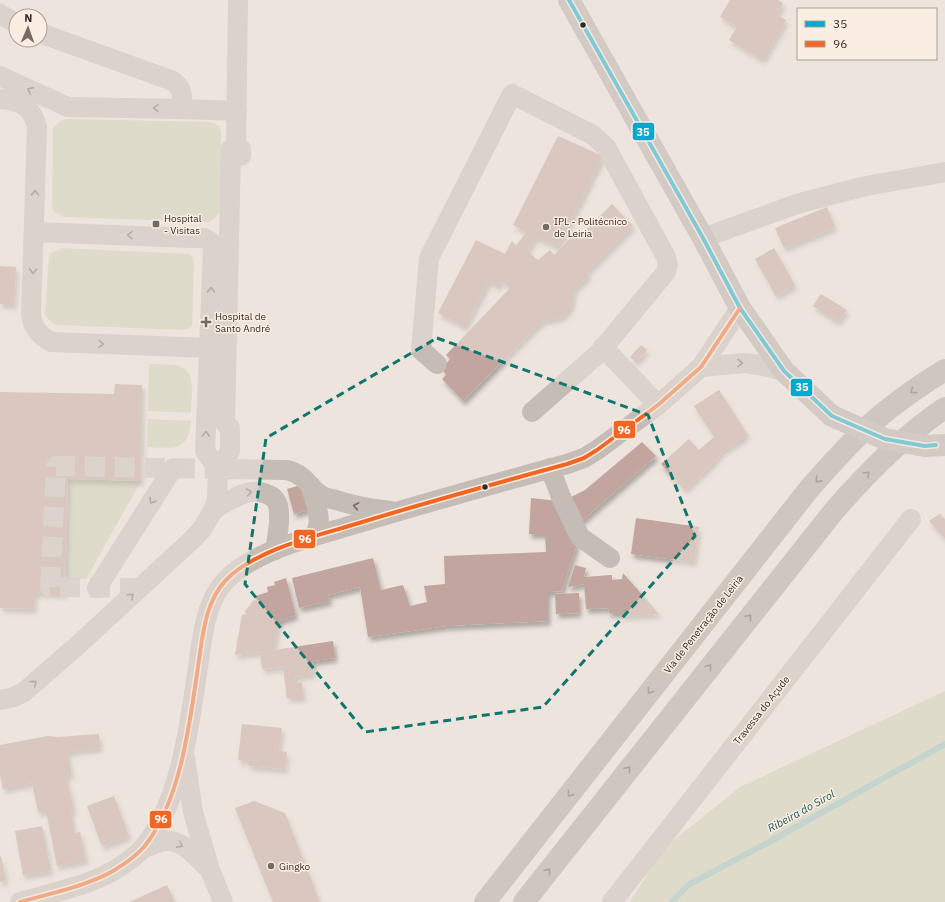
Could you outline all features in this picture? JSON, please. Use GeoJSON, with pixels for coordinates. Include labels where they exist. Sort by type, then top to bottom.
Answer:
{"type":"FeatureCollection","features":[{"type":"Feature","properties":{"kind":"highway","name":"Via de Penetração de Leiria"},"geometry":{"type":"LineString","coordinates":[[485,902],[809,490],[858,436],[881,415],[923,384],[945,370]]}},
{"type":"Feature","properties":{"kind":"highway"},"geometry":{"type":"LineString","coordinates":[[524,902],[834,511],[858,483],[888,453],[945,408]]}},
{"type":"Feature","properties":{"kind":"main road"},"geometry":{"type":"LineString","coordinates":[[568,0],[703,238],[740,308],[784,371],[832,416],[885,438],[925,446],[945,445]]}},
{"type":"Feature","properties":{"kind":"street"},"geometry":{"type":"LineString","coordinates":[[0,700],[14,698],[24,692],[79,644],[194,538],[202,529],[214,509],[217,499],[218,469],[230,451],[230,428],[225,423],[231,149],[236,145],[238,0]]}},
{"type":"Feature","properties":{"kind":"street"},"geometry":{"type":"LineString","coordinates":[[48,36],[173,81],[179,86],[182,92],[182,109]]}},
{"type":"Feature","properties":{"kind":"street"},"geometry":{"type":"LineString","coordinates":[[0,76],[68,107],[237,111]]}},
{"type":"Feature","properties":{"kind":"street"},"geometry":{"type":"LineString","coordinates":[[437,364],[421,350],[429,258],[512,94],[593,135],[606,147],[666,257],[668,265],[666,272],[599,353],[532,412]]}},
{"type":"Feature","properties":{"kind":"street"},"geometry":{"type":"LineString","coordinates":[[0,99],[15,101],[22,104],[32,114],[35,120],[37,135],[31,315],[32,324],[43,337],[51,342],[209,348]]}},
{"type":"Feature","properties":{"kind":"street"},"geometry":{"type":"LineString","coordinates":[[703,238],[800,203],[866,186],[945,172]]}},
{"type":"Feature","properties":{"kind":"street"},"geometry":{"type":"LineString","coordinates":[[34,232],[204,238],[211,242],[212,249],[205,450],[218,469]]}},
{"type":"Feature","properties":{"kind":"street"},"geometry":{"type":"LineString","coordinates":[[143,848],[165,810],[174,787],[184,753],[204,629],[212,602],[217,591],[236,571],[259,556],[313,537],[584,458],[658,405],[701,367],[740,308]]}},
{"type":"Feature","properties":{"kind":"street"},"geometry":{"type":"LineString","coordinates":[[603,347],[658,405]]}},
{"type":"Feature","properties":{"kind":"street"},"geometry":{"type":"LineString","coordinates":[[701,367],[744,363],[784,371]]}},
{"type":"Feature","properties":{"kind":"street"},"geometry":{"type":"LineString","coordinates":[[97,588],[173,468]]}},
{"type":"Feature","properties":{"kind":"street"},"geometry":{"type":"LineString","coordinates":[[550,468],[564,504],[580,537],[610,558]]}},
{"type":"Feature","properties":{"kind":"street"},"geometry":{"type":"LineString","coordinates":[[218,469],[286,470],[305,478],[310,486],[318,511],[318,527],[313,537]]}},
{"type":"Feature","properties":{"kind":"street"},"geometry":{"type":"LineString","coordinates":[[310,486],[324,497],[353,506],[395,512]]}},
{"type":"Feature","properties":{"kind":"street"},"geometry":{"type":"LineString","coordinates":[[214,509],[246,492],[260,492],[273,496],[277,502],[279,512],[275,550]]}},
{"type":"Feature","properties":{"kind":"street","name":"Travessa do Açude"},"geometry":{"type":"LineString","coordinates":[[612,902],[912,519]]}},
{"type":"Feature","properties":{"kind":"street"},"geometry":{"type":"LineString","coordinates":[[184,753],[193,812],[210,870],[224,902]]}},
{"type":"Feature","properties":{"kind":"street"},"geometry":{"type":"LineString","coordinates":[[20,902],[82,885],[114,870],[143,848],[164,841],[173,841],[182,845],[210,870]]}},
{"type":"Feature","properties":{"kind":"highlighted area"},"geometry":{"type":"Polygon","coordinates":[[[437,338],[648,415],[695,536],[543,707],[365,732],[245,584],[266,438],[437,338]]]}},
{"type":"Feature","properties":{"kind":"green space"},"geometry":{"type":"Polygon","coordinates":[[[62,120],[210,122],[216,124],[221,132],[221,207],[218,214],[209,222],[64,217],[54,212],[52,207],[53,128],[62,120]]]}},
{"type":"Feature","properties":{"kind":"green space"},"geometry":{"type":"Polygon","coordinates":[[[62,248],[188,254],[192,256],[194,261],[192,326],[183,330],[56,325],[48,319],[45,314],[49,258],[51,253],[62,248]]]}},
{"type":"Feature","properties":{"kind":"green space"},"geometry":{"type":"Polygon","coordinates":[[[149,364],[174,365],[182,367],[187,371],[192,383],[191,413],[148,411],[149,364]]]}},
{"type":"Feature","properties":{"kind":"green space"},"geometry":{"type":"Polygon","coordinates":[[[148,419],[191,421],[190,431],[183,443],[178,446],[164,448],[147,447],[148,419]]]}},
{"type":"Feature","properties":{"kind":"green space"},"geometry":{"type":"Polygon","coordinates":[[[68,479],[141,481],[86,579],[66,578],[68,479]]]}},
{"type":"Feature","properties":{"kind":"green space"},"geometry":{"type":"Polygon","coordinates":[[[945,691],[945,902],[630,902],[663,849],[740,787],[945,691]]]}},
{"type":"Feature","properties":{"kind":"building"},"geometry":{"type":"Polygon","coordinates":[[[730,0],[778,0],[783,3],[777,15],[786,20],[763,60],[729,40],[737,27],[720,17],[730,0]]]}},
{"type":"Feature","properties":{"kind":"building"},"geometry":{"type":"Polygon","coordinates":[[[558,136],[603,156],[558,247],[536,237],[527,251],[538,260],[550,250],[554,255],[577,231],[580,236],[612,204],[633,226],[587,272],[589,275],[574,290],[573,301],[570,309],[560,318],[542,321],[463,401],[442,379],[446,375],[442,369],[450,359],[446,355],[510,288],[501,280],[498,287],[489,281],[465,327],[438,313],[476,240],[505,254],[512,241],[516,246],[526,232],[513,225],[558,136]]]}},
{"type":"Feature","properties":{"kind":"building"},"geometry":{"type":"Polygon","coordinates":[[[827,207],[835,227],[784,248],[775,228],[827,207]]]}},
{"type":"Feature","properties":{"kind":"building"},"geometry":{"type":"Polygon","coordinates":[[[774,248],[795,285],[776,296],[755,259],[774,248]]]}},
{"type":"Feature","properties":{"kind":"building"},"geometry":{"type":"Polygon","coordinates":[[[0,266],[16,267],[14,305],[0,304],[0,266]]]}},
{"type":"Feature","properties":{"kind":"building"},"geometry":{"type":"Polygon","coordinates":[[[821,294],[847,310],[838,322],[813,306],[821,294]]]}},
{"type":"Feature","properties":{"kind":"building"},"geometry":{"type":"Polygon","coordinates":[[[641,345],[647,350],[636,362],[630,357],[641,345]]]}},
{"type":"Feature","properties":{"kind":"building"},"geometry":{"type":"Polygon","coordinates":[[[115,384],[142,385],[141,481],[68,479],[65,594],[35,593],[34,609],[0,608],[0,392],[114,394],[115,384]]]}},
{"type":"Feature","properties":{"kind":"building"},"geometry":{"type":"Polygon","coordinates":[[[719,390],[748,435],[723,451],[685,490],[661,464],[689,439],[699,450],[714,437],[694,406],[719,390]]]}},
{"type":"Feature","properties":{"kind":"building"},"geometry":{"type":"Polygon","coordinates":[[[642,442],[656,456],[577,525],[565,500],[585,490],[642,442]]]}},
{"type":"Feature","properties":{"kind":"building"},"geometry":{"type":"Polygon","coordinates":[[[301,485],[308,510],[294,514],[287,489],[301,485]]]}},
{"type":"Feature","properties":{"kind":"building"},"geometry":{"type":"Polygon","coordinates":[[[531,498],[559,501],[576,538],[576,547],[562,591],[548,592],[548,621],[446,626],[368,637],[360,587],[328,595],[330,601],[299,608],[292,578],[373,558],[381,590],[403,585],[410,606],[427,602],[424,586],[445,584],[444,556],[546,552],[545,534],[529,534],[531,498]]]}},
{"type":"Feature","properties":{"kind":"building"},"geometry":{"type":"Polygon","coordinates":[[[940,514],[945,519],[945,539],[929,521],[940,514]]]}},
{"type":"Feature","properties":{"kind":"building"},"geometry":{"type":"Polygon","coordinates":[[[636,518],[699,527],[694,562],[631,554],[636,518]]]}},
{"type":"Feature","properties":{"kind":"building"},"geometry":{"type":"Polygon","coordinates":[[[575,565],[586,568],[584,577],[612,575],[612,580],[622,579],[623,573],[659,614],[621,616],[621,613],[609,613],[608,608],[586,609],[584,584],[568,587],[575,565]]]}},
{"type":"Feature","properties":{"kind":"building"},"geometry":{"type":"Polygon","coordinates":[[[286,578],[296,615],[279,621],[274,650],[333,641],[335,658],[312,661],[314,674],[295,677],[296,683],[302,682],[303,698],[287,698],[283,667],[262,669],[260,652],[235,655],[242,615],[246,614],[245,611],[253,601],[256,600],[255,596],[268,592],[267,587],[275,585],[274,582],[286,578]]]}},
{"type":"Feature","properties":{"kind":"building"},"geometry":{"type":"Polygon","coordinates":[[[579,593],[579,613],[556,614],[555,594],[579,593]]]}},
{"type":"Feature","properties":{"kind":"building"},"geometry":{"type":"Polygon","coordinates":[[[242,724],[282,728],[279,751],[287,752],[285,769],[248,766],[249,761],[238,760],[242,724]]]}},
{"type":"Feature","properties":{"kind":"building"},"geometry":{"type":"Polygon","coordinates":[[[99,734],[100,748],[67,752],[72,774],[66,776],[74,811],[71,812],[75,833],[80,832],[86,860],[57,866],[46,811],[38,812],[32,783],[3,789],[0,775],[0,745],[48,736],[58,737],[99,734]]]}},
{"type":"Feature","properties":{"kind":"building"},"geometry":{"type":"Polygon","coordinates":[[[114,796],[129,836],[102,846],[87,806],[114,796]]]}},
{"type":"Feature","properties":{"kind":"building"},"geometry":{"type":"Polygon","coordinates":[[[254,801],[285,813],[320,902],[273,902],[235,808],[254,801]]]}},
{"type":"Feature","properties":{"kind":"building"},"geometry":{"type":"Polygon","coordinates":[[[42,826],[51,871],[23,875],[15,831],[42,826]]]}},
{"type":"Feature","properties":{"kind":"building"},"geometry":{"type":"Polygon","coordinates":[[[1,856],[6,880],[0,882],[0,857],[1,856]]]}},
{"type":"Feature","properties":{"kind":"building"},"geometry":{"type":"Polygon","coordinates":[[[167,885],[175,902],[129,902],[167,885]]]}},
{"type":"Feature","properties":{"kind":"waterway","name":"Ribeira do Sirol"},"geometry":{"type":"LineString","coordinates":[[672,902],[688,885],[769,842],[945,744]]}},
{"type":"Feature","properties":{"kind":"tunnel"},"geometry":{"type":"LineString","coordinates":[[140,588],[50,587],[56,466],[218,469]]}},
{"type":"Feature","properties":{"kind":"transit line","name":"35"},"geometry":{"type":"LineString","coordinates":[[569,0],[703,238],[740,308],[784,371],[832,416],[885,439],[925,446],[936,445]]}},
{"type":"Feature","properties":{"kind":"transit line","name":"96"},"geometry":{"type":"LineString","coordinates":[[20,902],[102,877],[129,860],[141,850],[157,828],[176,783],[188,733],[206,617],[219,588],[239,569],[254,559],[271,551],[307,538],[584,458],[658,405],[701,367],[740,308]]}},
{"type":"Feature","properties":{"kind":"place","name":"Hospital - Visitas"},"geometry":{"type":"Point","coordinates":[156,224]}},
{"type":"Feature","properties":{"kind":"place","name":"IPL - Politécnico de Leiria"},"geometry":{"type":"Point","coordinates":[546,227]}},
{"type":"Feature","properties":{"kind":"place","name":"Hospital de Santo André"},"geometry":{"type":"Point","coordinates":[206,322]}},
{"type":"Feature","properties":{"kind":"place","name":"Gingko"},"geometry":{"type":"Point","coordinates":[271,866]}}]}
